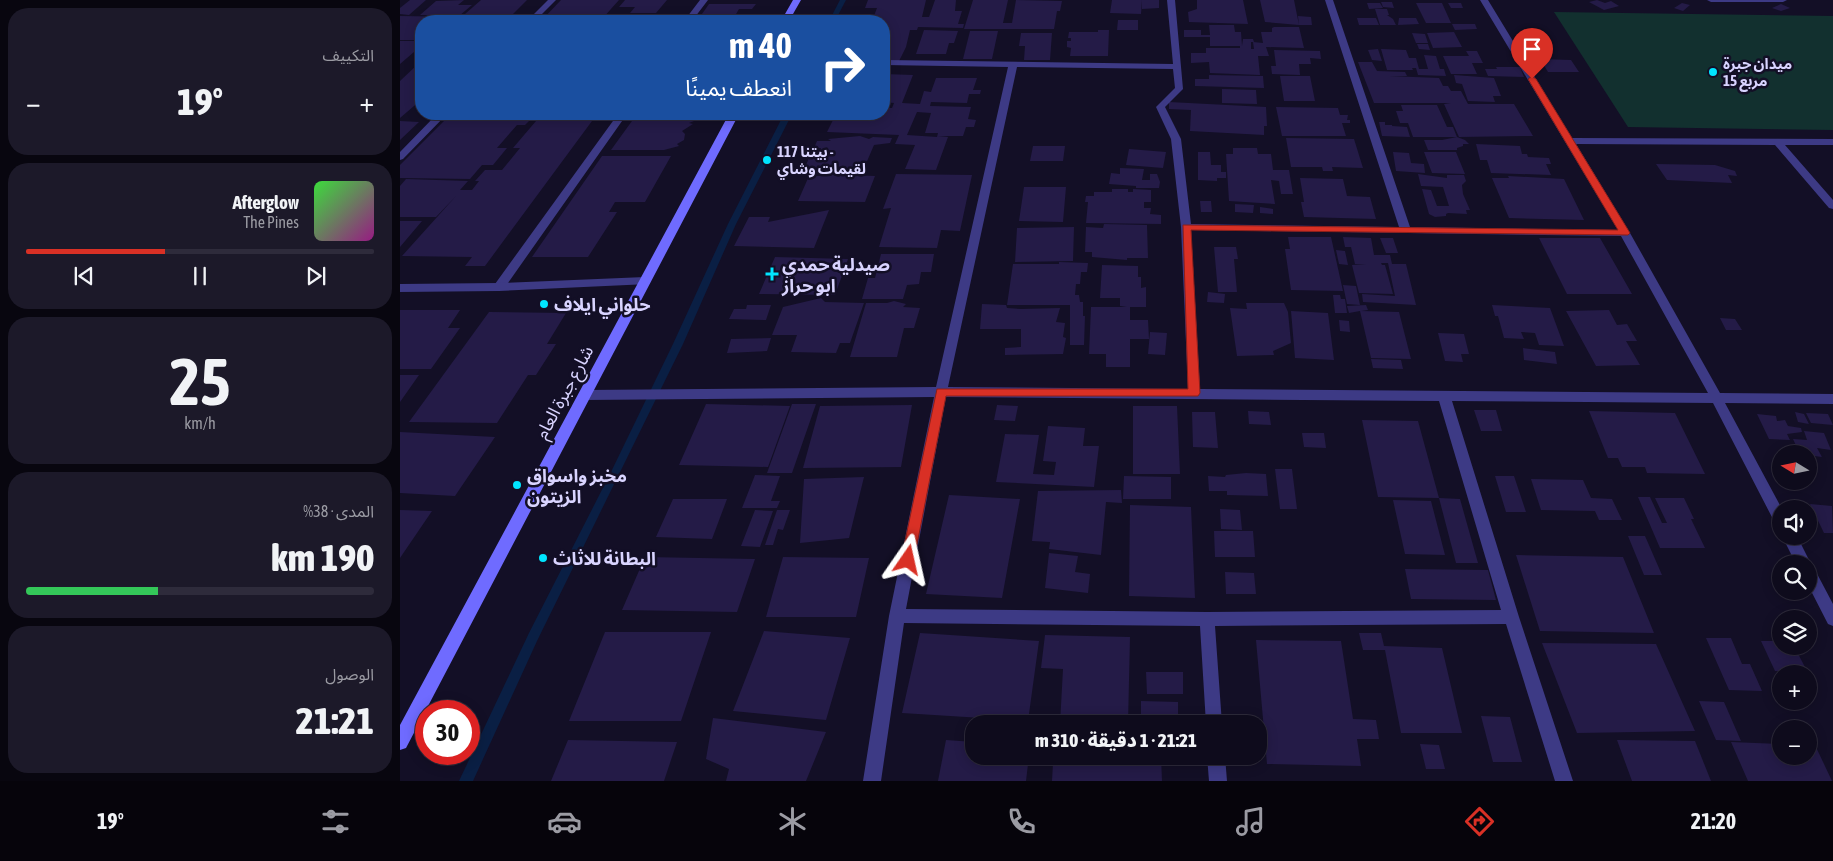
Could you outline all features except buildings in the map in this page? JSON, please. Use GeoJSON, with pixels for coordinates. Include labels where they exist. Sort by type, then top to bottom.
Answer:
{"type":"FeatureCollection","features":[{"type":"Feature","properties":{"kind":"main road"},"geometry":{"type":"LineString","coordinates":[[788,15],[796,0]]}},
{"type":"Feature","properties":{"kind":"main road","name":"شارع جبرة العام"},"geometry":{"type":"LineString","coordinates":[[400,742],[731,120]]}},
{"type":"Feature","properties":{"kind":"street"},"geometry":{"type":"LineString","coordinates":[[537,15],[552,0]]}},
{"type":"Feature","properties":{"kind":"street"},"geometry":{"type":"LineString","coordinates":[[693,15],[704,0]]}},
{"type":"Feature","properties":{"kind":"street"},"geometry":{"type":"LineString","coordinates":[[1171,0],[1179,89],[1160,107],[1176,139],[1186,227],[1194,393]]}},
{"type":"Feature","properties":{"kind":"street"},"geometry":{"type":"LineString","coordinates":[[1329,0],[1406,231]]}},
{"type":"Feature","properties":{"kind":"street"},"geometry":{"type":"LineString","coordinates":[[1484,0],[1625,233],[1716,397],[1772,504]]}},
{"type":"Feature","properties":{"kind":"street"},"geometry":{"type":"LineString","coordinates":[[1711,0],[1783,0]]}},
{"type":"Feature","properties":{"kind":"street"},"geometry":{"type":"LineString","coordinates":[[890,62],[1177,67]]}},
{"type":"Feature","properties":{"kind":"street"},"geometry":{"type":"LineString","coordinates":[[872,781],[896,616],[941,392],[1013,65]]}},
{"type":"Feature","properties":{"kind":"street"},"geometry":{"type":"LineString","coordinates":[[400,157],[436,120]]}},
{"type":"Feature","properties":{"kind":"street"},"geometry":{"type":"LineString","coordinates":[[499,287],[618,120]]}},
{"type":"Feature","properties":{"kind":"street"},"geometry":{"type":"LineString","coordinates":[[1570,141],[1833,142]]}},
{"type":"Feature","properties":{"kind":"street"},"geometry":{"type":"LineString","coordinates":[[1778,142],[1833,206]]}},
{"type":"Feature","properties":{"kind":"street"},"geometry":{"type":"LineString","coordinates":[[1186,227],[1625,233]]}},
{"type":"Feature","properties":{"kind":"street"},"geometry":{"type":"LineString","coordinates":[[400,288],[499,287],[645,281]]}},
{"type":"Feature","properties":{"kind":"street"},"geometry":{"type":"LineString","coordinates":[[584,395],[941,392],[1833,398]]}},
{"type":"Feature","properties":{"kind":"street"},"geometry":{"type":"LineString","coordinates":[[1444,395],[1511,617],[1564,781]]}},
{"type":"Feature","properties":{"kind":"street"},"geometry":{"type":"LineString","coordinates":[[1817,588],[1833,619]]}},
{"type":"Feature","properties":{"kind":"street"},"geometry":{"type":"LineString","coordinates":[[896,616],[1207,619],[1511,617]]}},
{"type":"Feature","properties":{"kind":"street"},"geometry":{"type":"LineString","coordinates":[[1207,619],[1213,715]]}},
{"type":"Feature","properties":{"kind":"street"},"geometry":{"type":"LineString","coordinates":[[1217,765],[1218,781]]}},
{"type":"Feature","properties":{"kind":"green space","name":"ميدان جبرة مربع 15"},"geometry":{"type":"Polygon","coordinates":[[[1554,12],[1833,16],[1833,130],[1628,127],[1554,12]]]}},
{"type":"Feature","properties":{"kind":"waterway"},"geometry":{"type":"LineString","coordinates":[[835,15],[843,0]]}},
{"type":"Feature","properties":{"kind":"waterway"},"geometry":{"type":"LineString","coordinates":[[466,781],[533,637],[678,344],[732,224],[785,120]]}},
{"type":"Feature","properties":{"kind":"place","name":"ميدان جبرة مربع 15"},"geometry":{"type":"Point","coordinates":[1713,72]}},
{"type":"Feature","properties":{"kind":"place","name":"بيتنا 117 - لقيمات وشاي"},"geometry":{"type":"Point","coordinates":[767,160]}},
{"type":"Feature","properties":{"kind":"place","name":"صيدلية حمدي ابو حراز"},"geometry":{"type":"Point","coordinates":[772,274]}},
{"type":"Feature","properties":{"kind":"place","name":"حلواني ايلاف"},"geometry":{"type":"Point","coordinates":[544,304]}},
{"type":"Feature","properties":{"kind":"place","name":"مخبز واسواق الزيتون"},"geometry":{"type":"Point","coordinates":[517,485]}},
{"type":"Feature","properties":{"kind":"place","name":"البطانة للاثاث"},"geometry":{"type":"Point","coordinates":[543,558]}},
{"type":"Feature","properties":{"kind":"route"},"geometry":{"type":"LineString","coordinates":[[908,560],[941,392],[1194,393],[1186,227],[1625,233],[1532,79]]}}]}
